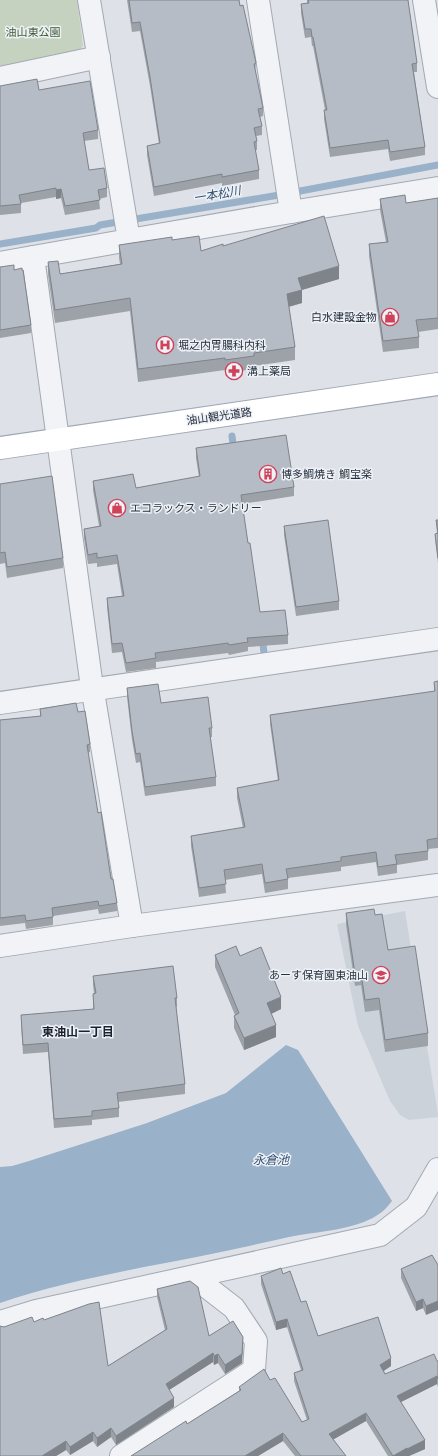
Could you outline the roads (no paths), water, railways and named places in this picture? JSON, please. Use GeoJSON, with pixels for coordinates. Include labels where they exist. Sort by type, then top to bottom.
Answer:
{"type":"FeatureCollection","features":[{"type":"Feature","properties":{"kind":"main road","name":"油山観光道路"},"geometry":{"type":"LineString","coordinates":[[0,448],[438,384]]}},
{"type":"Feature","properties":{"kind":"street"},"geometry":{"type":"LineString","coordinates":[[89,0],[127,227]]}},
{"type":"Feature","properties":{"kind":"street"},"geometry":{"type":"LineString","coordinates":[[258,0],[290,200]]}},
{"type":"Feature","properties":{"kind":"street"},"geometry":{"type":"LineString","coordinates":[[424,0],[438,87]]}},
{"type":"Feature","properties":{"kind":"street"},"geometry":{"type":"LineString","coordinates":[[0,78],[99,57]]}},
{"type":"Feature","properties":{"kind":"street"},"geometry":{"type":"LineString","coordinates":[[0,263],[33,257],[127,227],[290,200],[438,188]]}},
{"type":"Feature","properties":{"kind":"street"},"geometry":{"type":"LineString","coordinates":[[33,257],[93,689],[132,926]]}},
{"type":"Feature","properties":{"kind":"street"},"geometry":{"type":"LineString","coordinates":[[0,702],[438,640]]}},
{"type":"Feature","properties":{"kind":"street"},"geometry":{"type":"LineString","coordinates":[[0,946],[132,926],[438,885]]}},
{"type":"Feature","properties":{"kind":"street"},"geometry":{"type":"LineString","coordinates":[[0,1322],[36,1311],[380,1235],[416,1207],[438,1169]]}},
{"type":"Feature","properties":{"kind":"street"},"geometry":{"type":"LineString","coordinates":[[121,1456],[254,1370],[256,1341],[234,1308],[194,1277]]}},
{"type":"Feature","properties":{"kind":"water","name":"永倉池"},"geometry":{"type":"Polygon","coordinates":[[[286,1045],[298,1050],[392,1201],[383,1211],[368,1220],[355,1225],[289,1237],[107,1275],[53,1287],[0,1303],[0,1167],[12,1166],[29,1161],[147,1123],[226,1093],[286,1045]]]}},
{"type":"Feature","properties":{"kind":"waterway","name":"一本松川"},"geometry":{"type":"LineString","coordinates":[[0,244],[96,228],[100,225],[279,195],[438,165]]}},
{"type":"Feature","properties":{"kind":"waterway"},"geometry":{"type":"LineString","coordinates":[[232,436],[234,452]]}},
{"type":"Feature","properties":{"kind":"waterway"},"geometry":{"type":"LineString","coordinates":[[262,636],[264,653]]}},
{"type":"Feature","properties":{"kind":"place","name":"白水建設金物"},"geometry":{"type":"Point","coordinates":[390,317]}},
{"type":"Feature","properties":{"kind":"place","name":"堀之内胃腸科内科"},"geometry":{"type":"Point","coordinates":[165,345]}},
{"type":"Feature","properties":{"kind":"place","name":"溝上薬局"},"geometry":{"type":"Point","coordinates":[234,371]}},
{"type":"Feature","properties":{"kind":"place","name":"博多鯛焼き 鯛宝楽"},"geometry":{"type":"Point","coordinates":[268,474]}},
{"type":"Feature","properties":{"kind":"place","name":"エコラックス・ランドリー"},"geometry":{"type":"Point","coordinates":[117,508]}},
{"type":"Feature","properties":{"kind":"place","name":"あーす保育園東油山"},"geometry":{"type":"Point","coordinates":[381,975]}},
{"type":"Feature","properties":{"kind":"district","name":"東油山一丁目"},"geometry":{"type":"Point","coordinates":[78,1031]}},
{"type":"Feature","properties":{"kind":"park label","name":"油山東公園"},"geometry":{"type":"Point","coordinates":[33,32]}}]}
